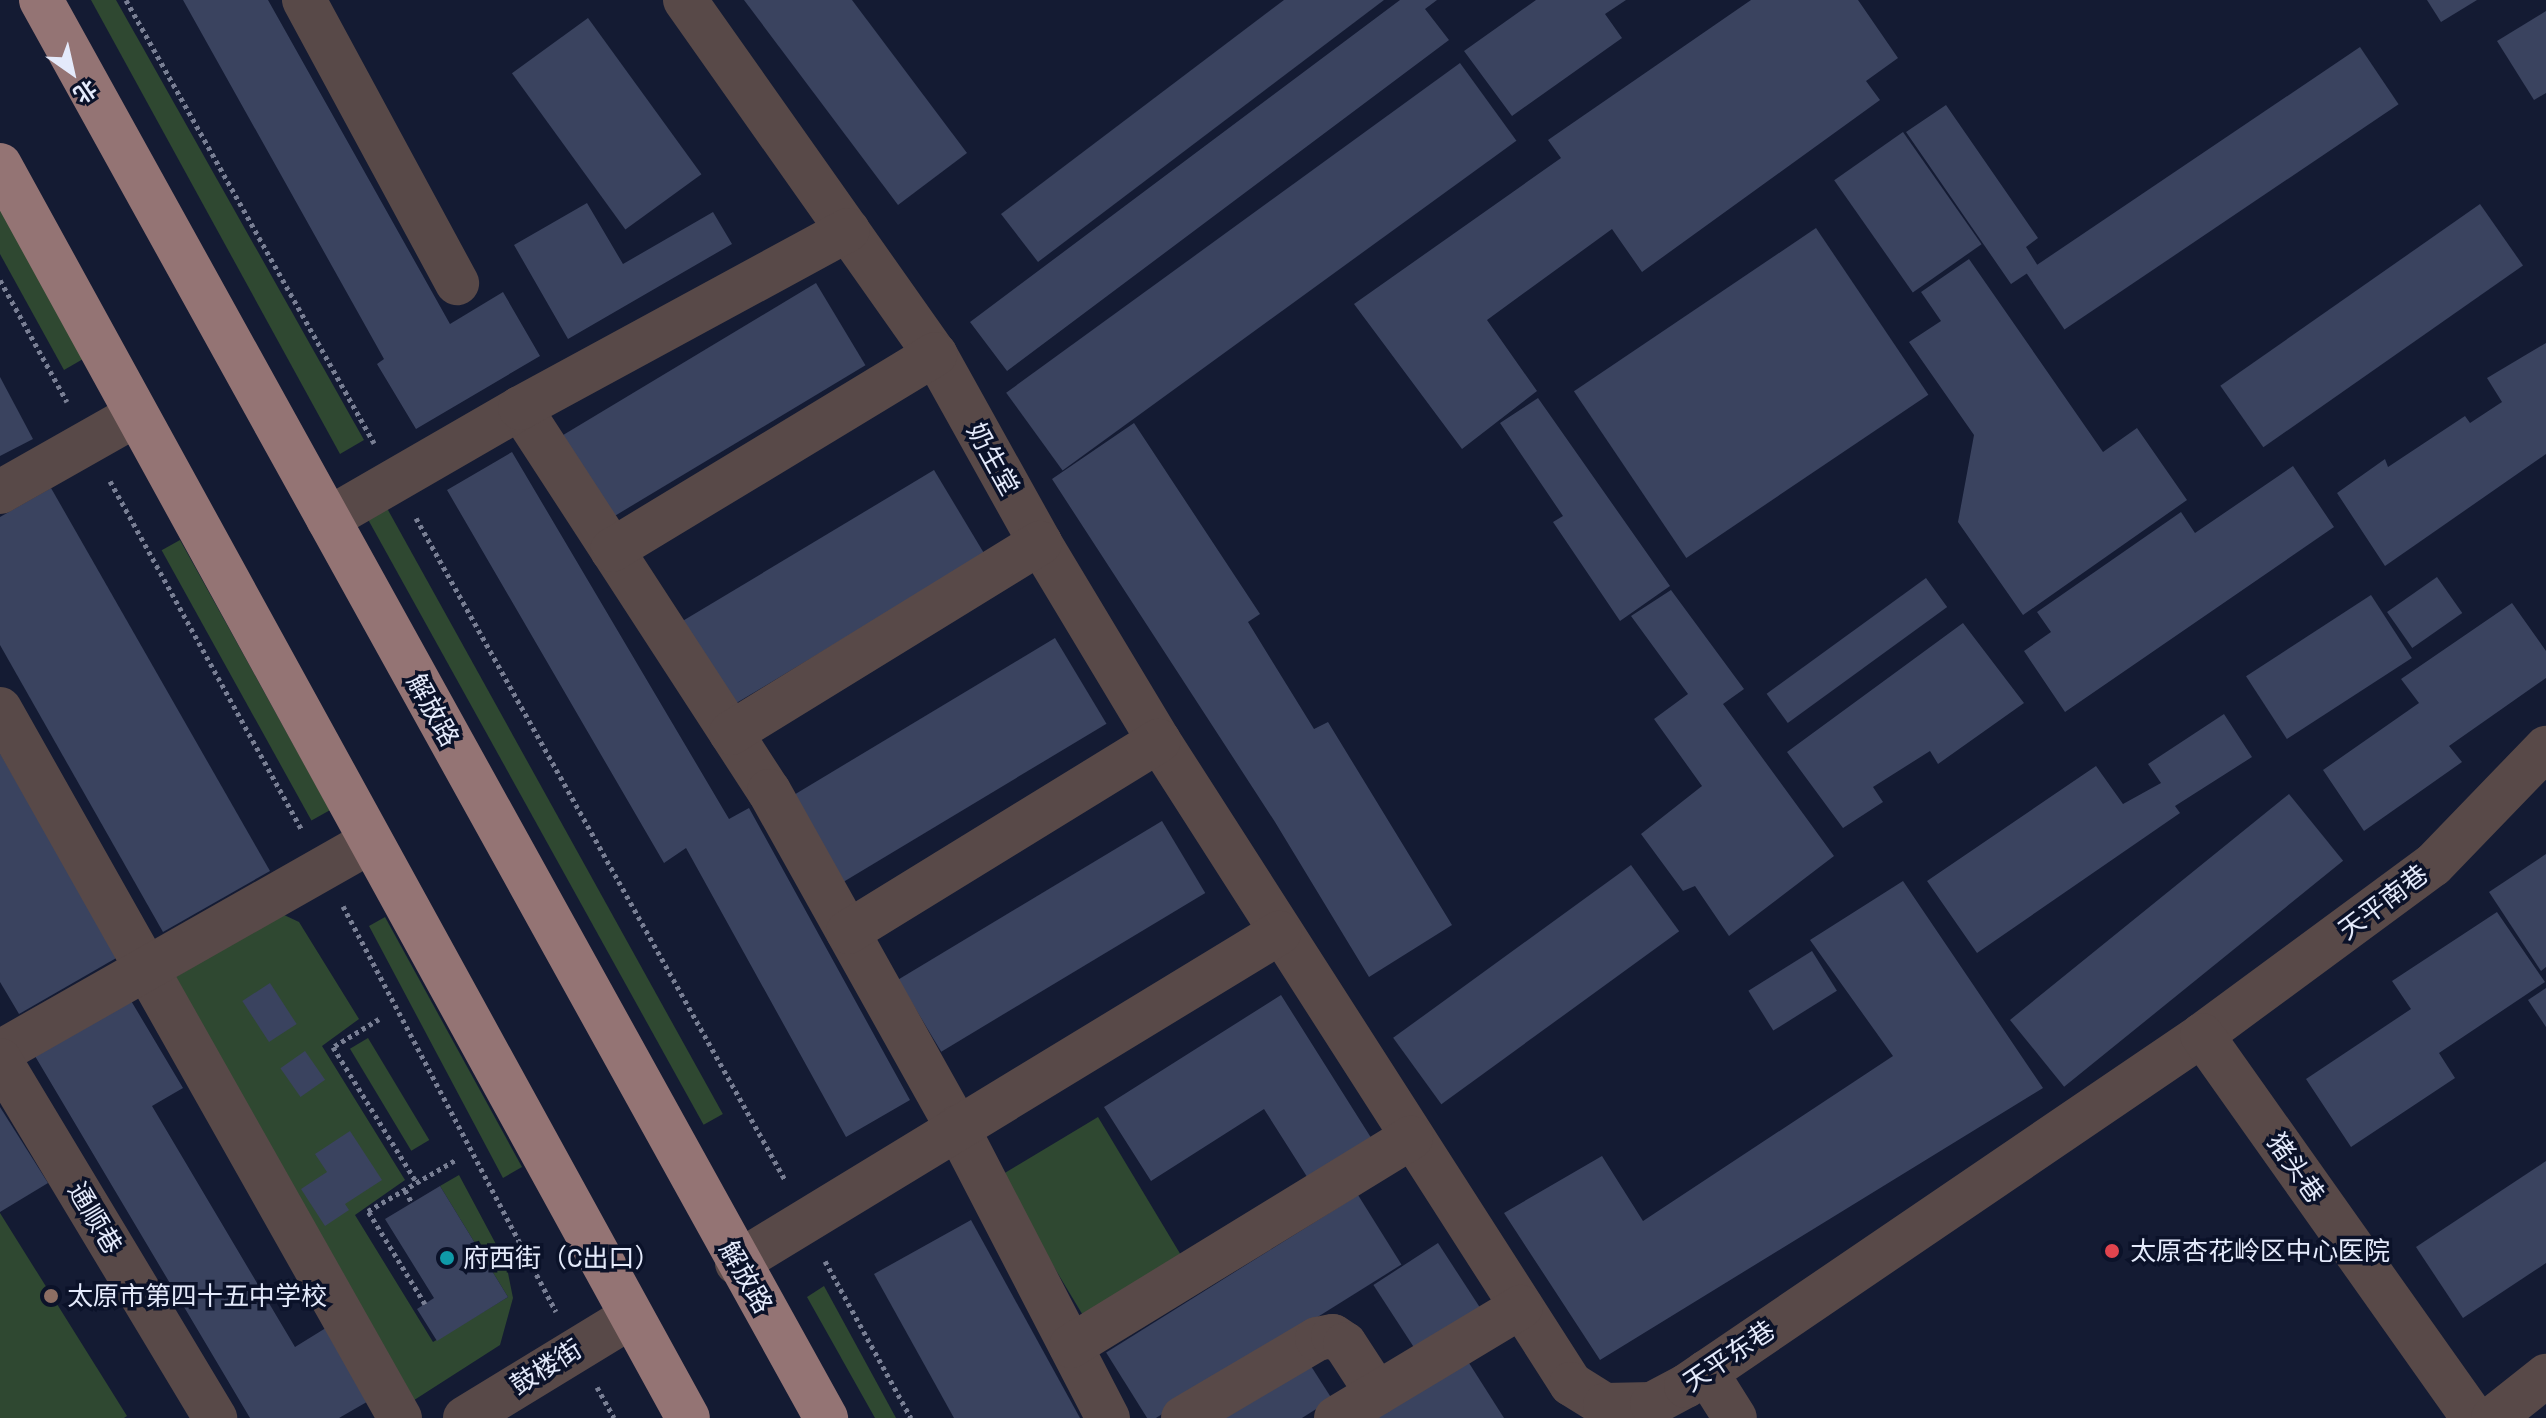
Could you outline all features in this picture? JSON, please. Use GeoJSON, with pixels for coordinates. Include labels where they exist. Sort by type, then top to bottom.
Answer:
{"type":"FeatureCollection","features":[{"type":"Feature","properties":{"kind":"main road","name":"解放路"},"geometry":{"type":"LineString","coordinates":[[41,0],[737,1263],[826,1418]]}},
{"type":"Feature","properties":{"kind":"main road"},"geometry":{"type":"LineString","coordinates":[[0,165],[633,1326],[688,1418]]}},
{"type":"Feature","properties":{"kind":"street"},"geometry":{"type":"LineString","coordinates":[[304,0],[457,283]]}},
{"type":"Feature","properties":{"kind":"street","name":"奶生堂"},"geometry":{"type":"LineString","coordinates":[[685,0],[935,354],[1040,543],[1279,933]]}},
{"type":"Feature","properties":{"kind":"street"},"geometry":{"type":"LineString","coordinates":[[328,519],[520,408],[848,230]]}},
{"type":"Feature","properties":{"kind":"street"},"geometry":{"type":"LineString","coordinates":[[612,550],[935,354]]}},
{"type":"Feature","properties":{"kind":"street"},"geometry":{"type":"LineString","coordinates":[[520,408],[731,733],[848,932],[957,1127],[1108,1418]]}},
{"type":"Feature","properties":{"kind":"street"},"geometry":{"type":"LineString","coordinates":[[0,492],[136,415]]}},
{"type":"Feature","properties":{"kind":"street"},"geometry":{"type":"LineString","coordinates":[[731,733],[1040,543]]}},
{"type":"Feature","properties":{"kind":"street"},"geometry":{"type":"LineString","coordinates":[[0,709],[144,970],[400,1418]]}},
{"type":"Feature","properties":{"kind":"street"},"geometry":{"type":"LineString","coordinates":[[848,932],[1159,741]]}},
{"type":"Feature","properties":{"kind":"street","name":"天平南巷"},"geometry":{"type":"LineString","coordinates":[[2202,1035],[2433,865],[2546,748]]}},
{"type":"Feature","properties":{"kind":"street"},"geometry":{"type":"LineString","coordinates":[[0,1052],[368,843]]}},
{"type":"Feature","properties":{"kind":"street"},"geometry":{"type":"LineString","coordinates":[[737,1263],[1279,933]]}},
{"type":"Feature","properties":{"kind":"street","name":"天平东巷"},"geometry":{"type":"LineString","coordinates":[[1279,933],[1571,1384],[1595,1412],[1652,1404],[1706,1372],[2202,1035]]}},
{"type":"Feature","properties":{"kind":"street","name":"猪头巷"},"geometry":{"type":"LineString","coordinates":[[2202,1035],[2473,1418]]}},
{"type":"Feature","properties":{"kind":"street","name":"通顺巷"},"geometry":{"type":"LineString","coordinates":[[0,1060],[215,1418]]}},
{"type":"Feature","properties":{"kind":"street"},"geometry":{"type":"LineString","coordinates":[[1071,1346],[1411,1138]]}},
{"type":"Feature","properties":{"kind":"street"},"geometry":{"type":"LineString","coordinates":[[1336,1418],[1521,1307]]}},
{"type":"Feature","properties":{"kind":"street","name":"鼓楼街"},"geometry":{"type":"LineString","coordinates":[[465,1418],[633,1326]]}},
{"type":"Feature","properties":{"kind":"street","name":"鼓楼街"},"geometry":{"type":"LineString","coordinates":[[500,1418],[633,1326]]}},
{"type":"Feature","properties":{"kind":"street"},"geometry":{"type":"LineString","coordinates":[[1183,1418],[1317,1339],[1333,1336],[1345,1344],[1377,1393]]}},
{"type":"Feature","properties":{"kind":"street"},"geometry":{"type":"LineString","coordinates":[[1706,1372],[1735,1418]]}},
{"type":"Feature","properties":{"kind":"street"},"geometry":{"type":"LineString","coordinates":[[2493,1418],[2546,1376]]}},
{"type":"Feature","properties":{"kind":"path"},"geometry":{"type":"LineString","coordinates":[[126,0],[770,1146],[804,1220],[911,1418]]}},
{"type":"Feature","properties":{"kind":"path"},"geometry":{"type":"LineString","coordinates":[[379,1019],[333,1047],[417,1183]]}},
{"type":"Feature","properties":{"kind":"path"},"geometry":{"type":"LineString","coordinates":[[425,1304],[368,1211],[457,1159]]}},
{"type":"Feature","properties":{"kind":"path"},"geometry":{"type":"LineString","coordinates":[[405,1190],[412,1203]]}},
{"type":"Feature","properties":{"kind":"green space"},"geometry":{"type":"Polygon","coordinates":[[[91,0],[116,0],[364,440],[340,454],[91,0]]]}},
{"type":"Feature","properties":{"kind":"green space"},"geometry":{"type":"Polygon","coordinates":[[[0,209],[83,359],[64,370],[0,254],[0,209]]]}},
{"type":"Feature","properties":{"kind":"green space"},"geometry":{"type":"Polygon","coordinates":[[[383,501],[723,1114],[704,1125],[364,512],[383,501]]]}},
{"type":"Feature","properties":{"kind":"green space"},"geometry":{"type":"Polygon","coordinates":[[[180,540],[330,810],[311,820],[162,550],[180,540]]]}},
{"type":"Feature","properties":{"kind":"green space"},"geometry":{"type":"Polygon","coordinates":[[[282,914],[299,922],[359,1019],[322,1046],[405,1180],[355,1215],[433,1342],[508,1297],[440,1186],[459,1175],[506,1263],[513,1298],[500,1345],[408,1404],[169,981],[282,914]]]}},
{"type":"Feature","properties":{"kind":"green space"},"geometry":{"type":"Polygon","coordinates":[[[385,917],[522,1167],[503,1178],[369,926],[385,917]]]}},
{"type":"Feature","properties":{"kind":"green space"},"geometry":{"type":"Polygon","coordinates":[[[368,1038],[429,1140],[411,1151],[350,1049],[368,1038]]]}},
{"type":"Feature","properties":{"kind":"green space"},"geometry":{"type":"Polygon","coordinates":[[[1098,1117],[1187,1264],[1088,1324],[999,1176],[1098,1117]]]}},
{"type":"Feature","properties":{"kind":"green space"},"geometry":{"type":"Polygon","coordinates":[[[0,1213],[127,1416],[124,1418],[0,1418],[0,1213]]]}},
{"type":"Feature","properties":{"kind":"green space"},"geometry":{"type":"Polygon","coordinates":[[[824,1286],[896,1418],[875,1418],[807,1297],[824,1286]]]}},
{"type":"Feature","properties":{"kind":"building"},"geometry":{"type":"Polygon","coordinates":[[[183,0],[268,0],[450,324],[503,292],[540,356],[416,429],[377,364],[384,359],[183,0]]]}},
{"type":"Feature","properties":{"kind":"building"},"geometry":{"type":"Polygon","coordinates":[[[744,0],[852,0],[967,153],[898,205],[744,0]]]}},
{"type":"Feature","properties":{"kind":"building"},"geometry":{"type":"Polygon","coordinates":[[[1284,0],[1384,0],[1038,262],[1001,214],[1284,0]]]}},
{"type":"Feature","properties":{"kind":"building"},"geometry":{"type":"Polygon","coordinates":[[[1400,0],[1437,0],[1425,9],[1449,40],[1007,371],[970,322],[1400,0]]]}},
{"type":"Feature","properties":{"kind":"building"},"geometry":{"type":"Polygon","coordinates":[[[1536,0],[1626,0],[1605,14],[1622,38],[1512,116],[1464,51],[1536,0]]]}},
{"type":"Feature","properties":{"kind":"building"},"geometry":{"type":"Polygon","coordinates":[[[1751,0],[1858,0],[1898,58],[1866,81],[1880,100],[1642,272],[1612,229],[1487,320],[1537,391],[1462,449],[1354,304],[1561,158],[1548,140],[1751,0]]]}},
{"type":"Feature","properties":{"kind":"building"},"geometry":{"type":"Polygon","coordinates":[[[2427,0],[2477,0],[2441,22],[2427,0]]]}},
{"type":"Feature","properties":{"kind":"building"},"geometry":{"type":"Polygon","coordinates":[[[2546,11],[2546,93],[2534,100],[2497,41],[2546,11]]]}},
{"type":"Feature","properties":{"kind":"building"},"geometry":{"type":"Polygon","coordinates":[[[588,18],[701,174],[625,229],[512,73],[588,18]]]}},
{"type":"Feature","properties":{"kind":"building"},"geometry":{"type":"Polygon","coordinates":[[[2360,47],[2399,104],[2064,330],[2026,272],[2360,47]]]}},
{"type":"Feature","properties":{"kind":"building"},"geometry":{"type":"Polygon","coordinates":[[[1460,63],[1516,141],[1063,470],[1006,393],[1460,63]]]}},
{"type":"Feature","properties":{"kind":"building"},"geometry":{"type":"Polygon","coordinates":[[[1946,105],[2038,238],[2026,247],[2038,266],[2011,284],[1906,132],[1946,105]]]}},
{"type":"Feature","properties":{"kind":"building"},"geometry":{"type":"Polygon","coordinates":[[[1903,132],[1982,244],[1913,292],[1834,180],[1903,132]]]}},
{"type":"Feature","properties":{"kind":"building"},"geometry":{"type":"Polygon","coordinates":[[[587,203],[623,264],[713,212],[732,244],[568,339],[514,245],[587,203]]]}},
{"type":"Feature","properties":{"kind":"building"},"geometry":{"type":"Polygon","coordinates":[[[2480,204],[2523,265],[2263,447],[2220,386],[2480,204]]]}},
{"type":"Feature","properties":{"kind":"building"},"geometry":{"type":"Polygon","coordinates":[[[1816,228],[1928,395],[1686,558],[1574,391],[1816,228]]]}},
{"type":"Feature","properties":{"kind":"building"},"geometry":{"type":"Polygon","coordinates":[[[1969,259],[2103,452],[2137,428],[2187,500],[2023,615],[1958,522],[1974,435],[1909,342],[1941,321],[1921,292],[1969,259]]]}},
{"type":"Feature","properties":{"kind":"building"},"geometry":{"type":"Polygon","coordinates":[[[816,283],[865,365],[600,525],[550,443],[816,283]]]}},
{"type":"Feature","properties":{"kind":"building"},"geometry":{"type":"Polygon","coordinates":[[[2546,343],[2546,454],[2385,566],[2337,493],[2385,459],[2388,467],[2465,416],[2470,423],[2502,402],[2487,378],[2546,343]]]}},
{"type":"Feature","properties":{"kind":"building"},"geometry":{"type":"Polygon","coordinates":[[[0,377],[33,439],[0,456],[0,377]]]}},
{"type":"Feature","properties":{"kind":"building"},"geometry":{"type":"Polygon","coordinates":[[[1538,398],[1670,586],[1620,621],[1553,522],[1563,516],[1500,423],[1538,398]]]}},
{"type":"Feature","properties":{"kind":"building"},"geometry":{"type":"Polygon","coordinates":[[[1134,423],[1260,614],[1248,622],[1314,729],[1328,722],[1452,925],[1369,977],[1275,822],[1052,479],[1134,423]]]}},
{"type":"Feature","properties":{"kind":"building"},"geometry":{"type":"Polygon","coordinates":[[[512,452],[729,819],[749,808],[910,1100],[846,1137],[686,848],[664,863],[447,490],[512,452]]]}},
{"type":"Feature","properties":{"kind":"building"},"geometry":{"type":"Polygon","coordinates":[[[2293,466],[2334,527],[2065,712],[2024,651],[2051,632],[2037,612],[2181,512],[2195,533],[2293,466]]]}},
{"type":"Feature","properties":{"kind":"building"},"geometry":{"type":"Polygon","coordinates":[[[934,470],[984,554],[722,712],[672,628],[934,470]]]}},
{"type":"Feature","properties":{"kind":"building"},"geometry":{"type":"Polygon","coordinates":[[[51,488],[270,871],[163,932],[0,645],[0,517],[51,488]]]}},
{"type":"Feature","properties":{"kind":"building"},"geometry":{"type":"Polygon","coordinates":[[[2437,577],[2462,613],[2412,648],[2387,612],[2437,577]]]}},
{"type":"Feature","properties":{"kind":"building"},"geometry":{"type":"Polygon","coordinates":[[[1926,578],[1947,607],[1788,723],[1767,694],[1926,578]]]}},
{"type":"Feature","properties":{"kind":"building"},"geometry":{"type":"Polygon","coordinates":[[[1671,590],[1744,689],[1723,704],[1834,856],[1729,936],[1695,886],[1683,891],[1641,834],[1702,786],[1654,719],[1688,694],[1631,616],[1671,590]]]}},
{"type":"Feature","properties":{"kind":"building"},"geometry":{"type":"Polygon","coordinates":[[[2371,595],[2412,658],[2287,739],[2246,676],[2371,595]]]}},
{"type":"Feature","properties":{"kind":"building"},"geometry":{"type":"Polygon","coordinates":[[[2512,603],[2546,651],[2546,678],[2449,746],[2462,762],[2364,831],[2323,770],[2419,703],[2401,679],[2512,603]]]}},
{"type":"Feature","properties":{"kind":"building"},"geometry":{"type":"Polygon","coordinates":[[[1963,623],[2024,703],[1938,764],[1930,751],[1873,787],[1883,802],[1843,828],[1787,752],[1963,623]]]}},
{"type":"Feature","properties":{"kind":"building"},"geometry":{"type":"Polygon","coordinates":[[[1055,638],[1107,724],[840,884],[788,798],[1055,638]]]}},
{"type":"Feature","properties":{"kind":"building"},"geometry":{"type":"Polygon","coordinates":[[[2224,714],[2252,757],[2175,806],[2180,813],[1977,953],[1927,881],[2096,766],[2123,804],[2161,783],[2148,764],[2224,714]]]}},
{"type":"Feature","properties":{"kind":"building"},"geometry":{"type":"Polygon","coordinates":[[[0,753],[118,957],[19,1014],[0,982],[0,753]]]}},
{"type":"Feature","properties":{"kind":"building"},"geometry":{"type":"Polygon","coordinates":[[[2289,794],[2343,861],[2064,1087],[2010,1020],[2289,794]]]}},
{"type":"Feature","properties":{"kind":"building"},"geometry":{"type":"Polygon","coordinates":[[[1162,821],[1205,893],[941,1052],[898,980],[1162,821]]]}},
{"type":"Feature","properties":{"kind":"building"},"geometry":{"type":"Polygon","coordinates":[[[2546,854],[2546,967],[2541,971],[2489,892],[2546,854]]]}},
{"type":"Feature","properties":{"kind":"building"},"geometry":{"type":"Polygon","coordinates":[[[1631,865],[1679,931],[1441,1104],[1393,1038],[1631,865]]]}},
{"type":"Feature","properties":{"kind":"building"},"geometry":{"type":"Polygon","coordinates":[[[1903,881],[2043,1088],[1600,1360],[1504,1213],[1602,1156],[1643,1221],[1893,1056],[1810,940],[1903,881]]]}},
{"type":"Feature","properties":{"kind":"building"},"geometry":{"type":"Polygon","coordinates":[[[2497,912],[2545,982],[2439,1053],[2455,1078],[2351,1147],[2306,1079],[2411,1009],[2392,981],[2497,912]]]}},
{"type":"Feature","properties":{"kind":"building"},"geometry":{"type":"Polygon","coordinates":[[[1812,951],[1837,991],[1773,1031],[1748,991],[1812,951]]]}},
{"type":"Feature","properties":{"kind":"building"},"geometry":{"type":"Polygon","coordinates":[[[270,983],[297,1024],[269,1042],[242,1001],[270,983]]]}},
{"type":"Feature","properties":{"kind":"building"},"geometry":{"type":"Polygon","coordinates":[[[2546,988],[2546,1027],[2528,1000],[2546,988]]]}},
{"type":"Feature","properties":{"kind":"building"},"geometry":{"type":"Polygon","coordinates":[[[127,994],[183,1088],[152,1106],[295,1347],[329,1326],[372,1399],[339,1418],[250,1418],[32,1051],[127,994]]]}},
{"type":"Feature","properties":{"kind":"building"},"geometry":{"type":"Polygon","coordinates":[[[1281,995],[1375,1144],[1311,1183],[1264,1109],[1151,1181],[1104,1107],[1281,995]]]}},
{"type":"Feature","properties":{"kind":"building"},"geometry":{"type":"Polygon","coordinates":[[[305,1051],[325,1080],[301,1097],[280,1068],[305,1051]]]}},
{"type":"Feature","properties":{"kind":"building"},"geometry":{"type":"Polygon","coordinates":[[[0,1107],[48,1183],[0,1212],[0,1107]]]}},
{"type":"Feature","properties":{"kind":"building"},"geometry":{"type":"Polygon","coordinates":[[[350,1131],[382,1180],[345,1204],[349,1210],[325,1226],[301,1189],[327,1172],[315,1154],[350,1131]]]}},
{"type":"Feature","properties":{"kind":"building"},"geometry":{"type":"Polygon","coordinates":[[[2546,1161],[2546,1263],[2463,1318],[2416,1247],[2546,1161]]]}},
{"type":"Feature","properties":{"kind":"building","name":"府西街（C出口）"},"geometry":{"type":"Polygon","coordinates":[[[440,1186],[508,1297],[437,1341],[417,1309],[434,1298],[385,1219],[440,1186]]]}},
{"type":"Feature","properties":{"kind":"building"},"geometry":{"type":"Polygon","coordinates":[[[1358,1195],[1401,1265],[1156,1418],[1147,1418],[1106,1352],[1358,1195]]]}},
{"type":"Feature","properties":{"kind":"building"},"geometry":{"type":"Polygon","coordinates":[[[971,1220],[1080,1418],[954,1418],[874,1274],[971,1220]]]}},
{"type":"Feature","properties":{"kind":"building"},"geometry":{"type":"Polygon","coordinates":[[[1438,1243],[1480,1308],[1415,1350],[1373,1285],[1438,1243]]]}},
{"type":"Feature","properties":{"kind":"building"},"geometry":{"type":"Polygon","coordinates":[[[1462,1352],[1504,1418],[1359,1418],[1462,1352]]]}},
{"type":"Feature","properties":{"kind":"building"},"geometry":{"type":"Polygon","coordinates":[[[1309,1363],[1332,1399],[1302,1418],[1222,1418],[1309,1363]]]}},
{"type":"Feature","properties":{"kind":"place","name":"太原杏花岭区中心医院"},"geometry":{"type":"Point","coordinates":[2112,1251]}},
{"type":"Feature","properties":{"kind":"place","name":"府西街（C出口）"},"geometry":{"type":"Point","coordinates":[447,1258]}},
{"type":"Feature","properties":{"kind":"place","name":"太原市第四十五中学校"},"geometry":{"type":"Point","coordinates":[51,1296]}}]}
